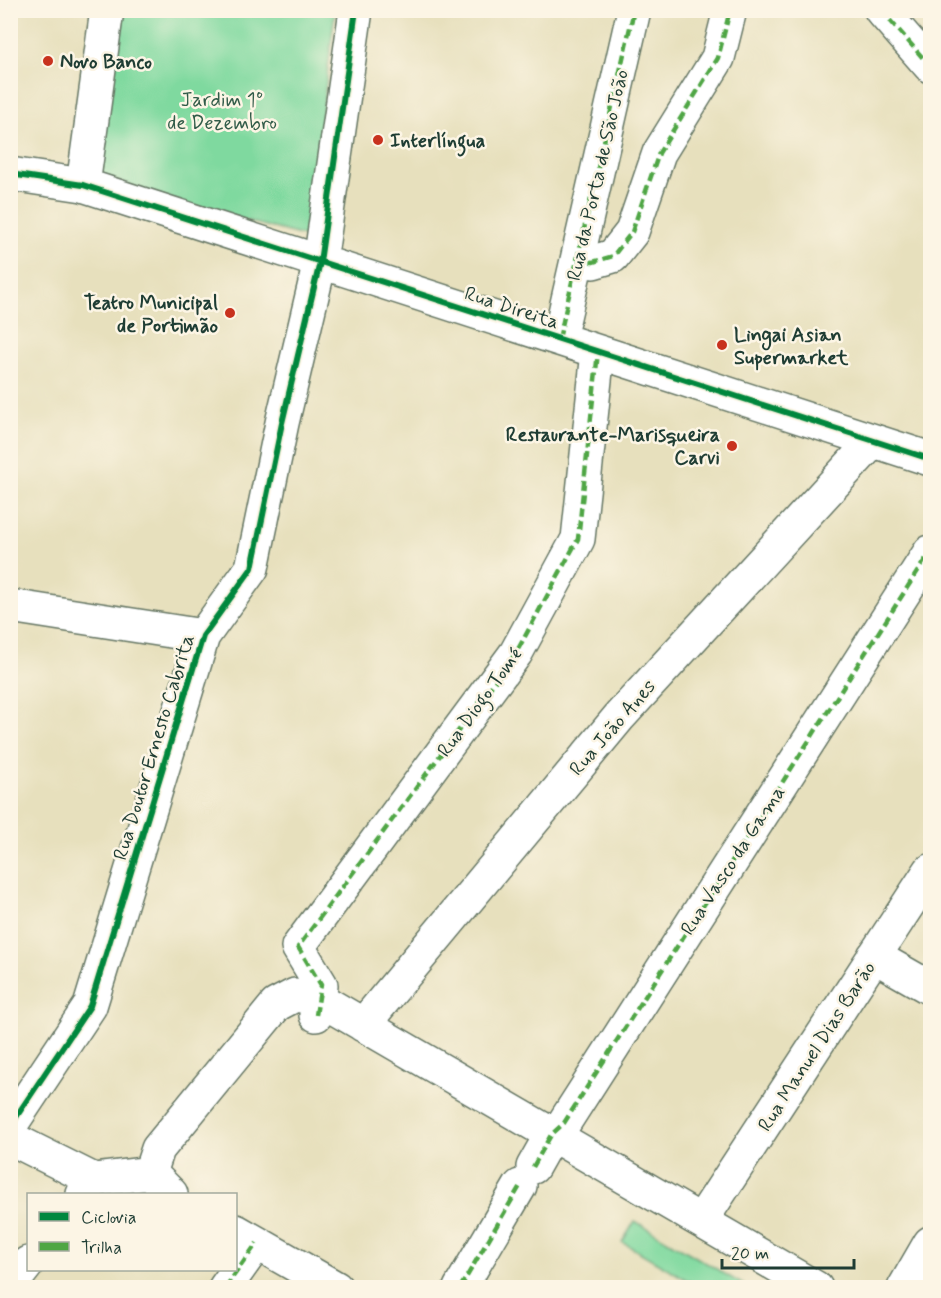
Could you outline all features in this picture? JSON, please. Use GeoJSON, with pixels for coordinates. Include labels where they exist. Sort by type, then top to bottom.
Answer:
{"type":"FeatureCollection","features":[{"type":"Feature","properties":{"kind":"street"},"geometry":{"type":"LineString","coordinates":[[83,185],[108,10]]}},
{"type":"Feature","properties":{"kind":"street","name":"Rua Doutor Ernesto Cabrita"},"geometry":{"type":"LineString","coordinates":[[10,1126],[90,1006],[203,636],[252,568],[282,423],[320,262],[356,10]]}},
{"type":"Feature","properties":{"kind":"street","name":"Rua da Porta de São João"},"geometry":{"type":"LineString","coordinates":[[559,339],[634,10]]}},
{"type":"Feature","properties":{"kind":"street"},"geometry":{"type":"LineString","coordinates":[[577,260],[593,262],[613,256],[632,232],[659,153],[718,58],[730,10]]}},
{"type":"Feature","properties":{"kind":"street"},"geometry":{"type":"LineString","coordinates":[[881,10],[930,66]]}},
{"type":"Feature","properties":{"kind":"street","name":"Rua Direita"},"geometry":{"type":"LineString","coordinates":[[10,174],[83,185],[930,459]]}},
{"type":"Feature","properties":{"kind":"street","name":"Rua Diogo Tomé"},"geometry":{"type":"LineString","coordinates":[[310,1003],[321,985],[298,947],[516,653],[578,539],[598,352]]}},
{"type":"Feature","properties":{"kind":"street","name":"Rua João Anes"},"geometry":{"type":"LineString","coordinates":[[363,1025],[620,716],[873,441]]}},
{"type":"Feature","properties":{"kind":"street","name":"Rua Vasco da Gama"},"geometry":{"type":"LineString","coordinates":[[460,1287],[551,1135],[564,1123],[930,552]]}},
{"type":"Feature","properties":{"kind":"street"},"geometry":{"type":"LineString","coordinates":[[10,606],[203,636]]}},
{"type":"Feature","properties":{"kind":"street","name":"Rua Manuel Dias Barão"},"geometry":{"type":"LineString","coordinates":[[700,1221],[930,871]]}},
{"type":"Feature","properties":{"kind":"street"},"geometry":{"type":"LineString","coordinates":[[874,956],[930,988]]}},
{"type":"Feature","properties":{"kind":"street"},"geometry":{"type":"LineString","coordinates":[[10,1138],[89,1187],[160,1184],[158,1149],[276,1005],[310,1003],[363,1025],[816,1287]]}},
{"type":"Feature","properties":{"kind":"street"},"geometry":{"type":"LineString","coordinates":[[237,1258],[246,1237],[336,1287]]}},
{"type":"Feature","properties":{"kind":"street"},"geometry":{"type":"LineString","coordinates":[[904,1287],[930,1243]]}},
{"type":"Feature","properties":{"kind":"street"},"geometry":{"type":"LineString","coordinates":[[10,1286],[27,1264]]}},
{"type":"Feature","properties":{"kind":"street"},"geometry":{"type":"LineString","coordinates":[[225,1287],[232,1271]]}},
{"type":"Feature","properties":{"kind":"green space","name":"Jardim 1º de Dezembro"},"geometry":{"type":"Polygon","coordinates":[[[124,11],[335,11],[307,237],[184,204],[98,174],[124,11]]]}},
{"type":"Feature","properties":{"kind":"green space"},"geometry":{"type":"Polygon","coordinates":[[[635,1221],[747,1287],[699,1287],[622,1242],[635,1221]]]}},
{"type":"Feature","properties":{"kind":"marked path"},"geometry":{"type":"LineString","coordinates":[[559,339],[634,10]]}},
{"type":"Feature","properties":{"kind":"marked path"},"geometry":{"type":"LineString","coordinates":[[577,260],[593,262],[613,256],[632,232],[659,153],[718,58],[730,10]]}},
{"type":"Feature","properties":{"kind":"marked path"},"geometry":{"type":"LineString","coordinates":[[881,10],[930,66]]}},
{"type":"Feature","properties":{"kind":"marked path"},"geometry":{"type":"LineString","coordinates":[[316,1015],[321,985],[298,947],[516,653],[578,539],[598,352]]}},
{"type":"Feature","properties":{"kind":"marked path"},"geometry":{"type":"LineString","coordinates":[[533,1167],[551,1135],[564,1123],[930,552]]}},
{"type":"Feature","properties":{"kind":"marked path"},"geometry":{"type":"LineString","coordinates":[[460,1288],[520,1186]]}},
{"type":"Feature","properties":{"kind":"marked path"},"geometry":{"type":"LineString","coordinates":[[225,1288],[257,1243]]}},
{"type":"Feature","properties":{"kind":"cycle path"},"geometry":{"type":"LineString","coordinates":[[10,1126],[90,1006],[203,636],[252,568],[282,423],[320,262],[356,10]]}},
{"type":"Feature","properties":{"kind":"cycle path"},"geometry":{"type":"LineString","coordinates":[[10,174],[83,185],[930,459]]}},
{"type":"Feature","properties":{"kind":"place","name":"Novo Banco"},"geometry":{"type":"Point","coordinates":[48,61]}},
{"type":"Feature","properties":{"kind":"place","name":"Interlíngua"},"geometry":{"type":"Point","coordinates":[378,140]}},
{"type":"Feature","properties":{"kind":"place","name":"Teatro Municipal de Portimão"},"geometry":{"type":"Point","coordinates":[230,313]}},
{"type":"Feature","properties":{"kind":"place","name":"Lingai Asian Supermarket"},"geometry":{"type":"Point","coordinates":[722,345]}},
{"type":"Feature","properties":{"kind":"place","name":"Restaurante-Marisqueira Carvi"},"geometry":{"type":"Point","coordinates":[732,446]}}]}
